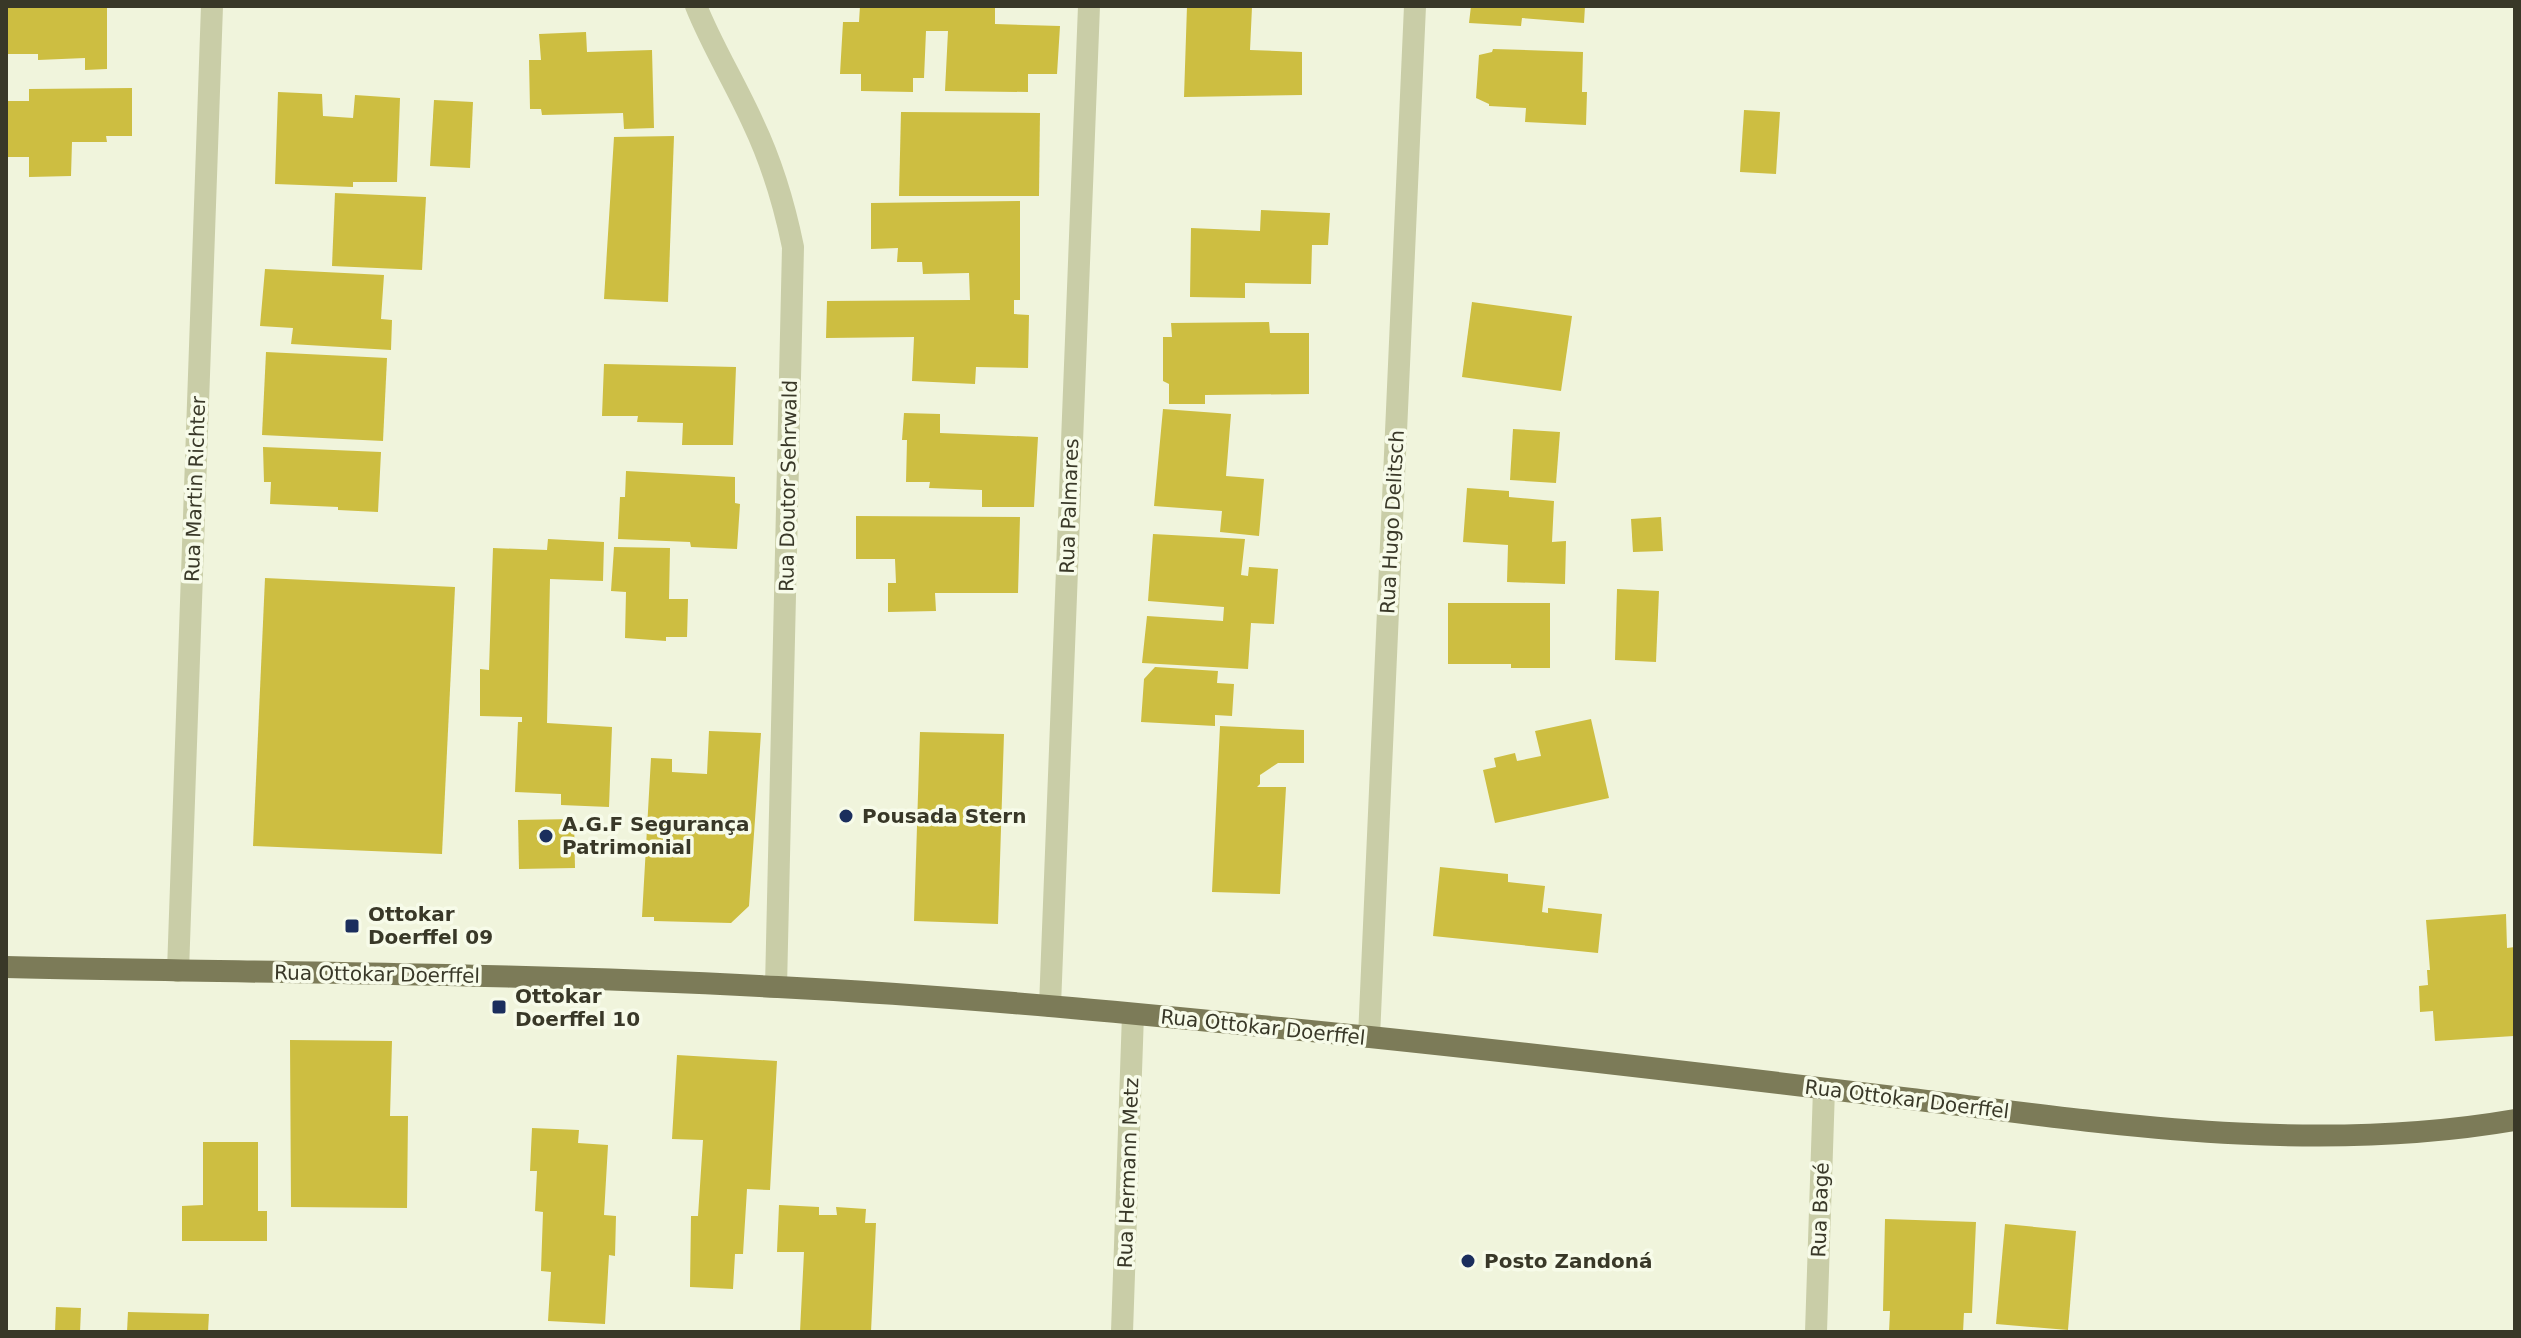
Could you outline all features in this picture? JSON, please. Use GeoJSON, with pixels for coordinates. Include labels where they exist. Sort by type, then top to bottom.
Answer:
{"type":"FeatureCollection","features":[{"type":"Feature","properties":{"kind":"main road","name":"Rua Ottokar Doerffel"},"geometry":{"type":"LineString","coordinates":[[6,967],[435,974],[776,987],[1050,1006],[1694,1072],[2147,1129],[2225,1134],[2317,1137],[2399,1134],[2515,1120]]}},
{"type":"Feature","properties":{"kind":"street","name":"Rua Martin Richter"},"geometry":{"type":"LineString","coordinates":[[178,971],[212,6]]}},
{"type":"Feature","properties":{"kind":"street","name":"Rua Doutor Sehrwald"},"geometry":{"type":"LineString","coordinates":[[696,6],[708,37],[734,84],[766,154],[784,200],[793,247],[776,987]]}},
{"type":"Feature","properties":{"kind":"street","name":"Rua Palmares"},"geometry":{"type":"LineString","coordinates":[[1050,1006],[1089,6]]}},
{"type":"Feature","properties":{"kind":"street","name":"Rua Hugo Delitsch"},"geometry":{"type":"LineString","coordinates":[[1369,1037],[1415,6]]}},
{"type":"Feature","properties":{"kind":"street","name":"Rua Hermann Metz"},"geometry":{"type":"LineString","coordinates":[[1122,1332],[1133,1014]]}},
{"type":"Feature","properties":{"kind":"street","name":"Rua Bagé"},"geometry":{"type":"LineString","coordinates":[[1816,1332],[1824,1089]]}},
{"type":"Feature","properties":{"kind":"building"},"geometry":{"type":"Polygon","coordinates":[[[6,6],[107,6],[107,69],[85,70],[85,58],[38,60],[38,54],[6,54],[6,6]]]}},
{"type":"Feature","properties":{"kind":"building"},"geometry":{"type":"Polygon","coordinates":[[[860,6],[995,6],[995,24],[1060,26],[1057,74],[1028,74],[1028,92],[945,91],[948,31],[926,31],[924,78],[913,78],[913,92],[861,91],[861,74],[840,74],[843,22],[859,22],[860,6]]]}},
{"type":"Feature","properties":{"kind":"building"},"geometry":{"type":"Polygon","coordinates":[[[1187,6],[1252,7],[1250,50],[1302,52],[1302,95],[1184,97],[1187,6]]]}},
{"type":"Feature","properties":{"kind":"building"},"geometry":{"type":"Polygon","coordinates":[[[1471,6],[1585,6],[1584,23],[1522,18],[1521,26],[1469,23],[1471,6]]]}},
{"type":"Feature","properties":{"kind":"building"},"geometry":{"type":"Polygon","coordinates":[[[586,32],[587,52],[652,50],[654,128],[624,129],[623,113],[542,115],[541,109],[530,109],[529,60],[541,60],[539,34],[586,32]]]}},
{"type":"Feature","properties":{"kind":"building"},"geometry":{"type":"Polygon","coordinates":[[[1493,49],[1583,52],[1582,92],[1587,92],[1586,125],[1525,122],[1526,108],[1489,106],[1476,98],[1479,55],[1493,49]]]}},
{"type":"Feature","properties":{"kind":"building"},"geometry":{"type":"Polygon","coordinates":[[[132,88],[132,136],[106,136],[107,142],[72,142],[71,176],[29,177],[29,157],[6,157],[6,101],[29,101],[29,89],[132,88]]]}},
{"type":"Feature","properties":{"kind":"building"},"geometry":{"type":"Polygon","coordinates":[[[278,92],[322,94],[323,116],[353,118],[355,95],[400,98],[397,182],[353,182],[353,187],[275,184],[278,92]]]}},
{"type":"Feature","properties":{"kind":"building"},"geometry":{"type":"Polygon","coordinates":[[[434,100],[473,102],[470,168],[430,166],[434,100]]]}},
{"type":"Feature","properties":{"kind":"building"},"geometry":{"type":"Polygon","coordinates":[[[1744,110],[1780,112],[1776,174],[1740,172],[1744,110]]]}},
{"type":"Feature","properties":{"kind":"building"},"geometry":{"type":"Polygon","coordinates":[[[901,112],[1040,113],[1039,196],[899,196],[901,112]]]}},
{"type":"Feature","properties":{"kind":"building"},"geometry":{"type":"Polygon","coordinates":[[[674,136],[668,302],[604,299],[614,137],[674,136]]]}},
{"type":"Feature","properties":{"kind":"building"},"geometry":{"type":"Polygon","coordinates":[[[335,193],[426,197],[422,270],[332,266],[335,193]]]}},
{"type":"Feature","properties":{"kind":"building"},"geometry":{"type":"Polygon","coordinates":[[[1020,201],[1020,300],[1014,300],[1014,314],[1029,315],[1028,368],[976,367],[975,384],[912,381],[914,337],[826,338],[827,301],[970,300],[969,273],[923,274],[922,262],[897,262],[898,248],[871,249],[871,203],[1020,201]]]}},
{"type":"Feature","properties":{"kind":"building"},"geometry":{"type":"Polygon","coordinates":[[[1261,210],[1330,213],[1328,245],[1312,245],[1311,284],[1245,283],[1245,298],[1190,297],[1191,228],[1260,231],[1261,210]]]}},
{"type":"Feature","properties":{"kind":"building"},"geometry":{"type":"Polygon","coordinates":[[[265,269],[384,275],[381,319],[392,320],[391,350],[291,344],[293,328],[260,326],[265,269]]]}},
{"type":"Feature","properties":{"kind":"building"},"geometry":{"type":"Polygon","coordinates":[[[1472,302],[1572,316],[1561,391],[1462,377],[1472,302]]]}},
{"type":"Feature","properties":{"kind":"building"},"geometry":{"type":"Polygon","coordinates":[[[1269,322],[1270,333],[1309,333],[1309,394],[1205,395],[1205,404],[1169,404],[1169,384],[1163,381],[1163,337],[1172,337],[1171,323],[1269,322]]]}},
{"type":"Feature","properties":{"kind":"building"},"geometry":{"type":"Polygon","coordinates":[[[266,352],[387,358],[383,441],[262,435],[266,352]]]}},
{"type":"Feature","properties":{"kind":"building"},"geometry":{"type":"Polygon","coordinates":[[[604,364],[736,367],[733,445],[682,445],[683,423],[637,422],[638,416],[602,416],[604,364]]]}},
{"type":"Feature","properties":{"kind":"building"},"geometry":{"type":"Polygon","coordinates":[[[1163,409],[1231,414],[1226,476],[1264,479],[1259,536],[1220,532],[1222,511],[1154,506],[1163,409]]]}},
{"type":"Feature","properties":{"kind":"building"},"geometry":{"type":"Polygon","coordinates":[[[904,413],[940,414],[940,433],[1038,437],[1034,507],[982,507],[982,490],[929,488],[930,482],[906,482],[907,440],[902,440],[904,413]]]}},
{"type":"Feature","properties":{"kind":"building"},"geometry":{"type":"Polygon","coordinates":[[[1513,429],[1560,432],[1556,483],[1510,480],[1513,429]]]}},
{"type":"Feature","properties":{"kind":"building"},"geometry":{"type":"Polygon","coordinates":[[[263,447],[381,452],[378,512],[270,504],[271,482],[264,482],[263,447]]]}},
{"type":"Feature","properties":{"kind":"building"},"geometry":{"type":"Polygon","coordinates":[[[626,471],[735,477],[735,503],[740,504],[737,549],[691,547],[690,542],[618,539],[620,497],[625,497],[626,471]]]}},
{"type":"Feature","properties":{"kind":"building"},"geometry":{"type":"Polygon","coordinates":[[[1467,488],[1509,491],[1509,497],[1554,501],[1552,542],[1566,541],[1565,584],[1507,582],[1508,545],[1463,542],[1467,488]]]}},
{"type":"Feature","properties":{"kind":"building"},"geometry":{"type":"Polygon","coordinates":[[[856,516],[1020,517],[1018,593],[935,593],[936,611],[888,612],[888,583],[896,583],[895,559],[856,559],[856,516]]]}},
{"type":"Feature","properties":{"kind":"building"},"geometry":{"type":"Polygon","coordinates":[[[1661,517],[1663,551],[1633,552],[1631,519],[1661,517]]]}},
{"type":"Feature","properties":{"kind":"building"},"geometry":{"type":"Polygon","coordinates":[[[1153,534],[1245,539],[1241,575],[1248,576],[1249,567],[1278,569],[1274,624],[1251,623],[1248,669],[1142,663],[1147,616],[1223,621],[1224,607],[1148,601],[1153,534]]]}},
{"type":"Feature","properties":{"kind":"building"},"geometry":{"type":"Polygon","coordinates":[[[548,539],[604,542],[603,581],[550,579],[547,723],[612,727],[609,807],[561,805],[561,794],[515,792],[518,722],[522,722],[522,717],[480,716],[480,669],[489,670],[493,548],[547,550],[548,539]]]}},
{"type":"Feature","properties":{"kind":"building"},"geometry":{"type":"Polygon","coordinates":[[[614,547],[670,548],[669,599],[688,599],[687,637],[666,637],[666,641],[625,638],[626,592],[611,591],[614,547]]]}},
{"type":"Feature","properties":{"kind":"building"},"geometry":{"type":"Polygon","coordinates":[[[265,578],[455,587],[442,854],[253,846],[265,578]]]}},
{"type":"Feature","properties":{"kind":"building"},"geometry":{"type":"Polygon","coordinates":[[[1617,589],[1659,591],[1656,662],[1615,660],[1617,589]]]}},
{"type":"Feature","properties":{"kind":"building"},"geometry":{"type":"Polygon","coordinates":[[[1448,603],[1550,603],[1550,668],[1511,668],[1511,664],[1448,664],[1448,603]]]}},
{"type":"Feature","properties":{"kind":"building"},"geometry":{"type":"Polygon","coordinates":[[[1155,667],[1218,671],[1217,683],[1234,684],[1232,716],[1215,715],[1215,726],[1141,722],[1144,679],[1155,667]]]}},
{"type":"Feature","properties":{"kind":"building"},"geometry":{"type":"Polygon","coordinates":[[[1591,719],[1609,798],[1495,823],[1483,770],[1496,767],[1494,758],[1515,753],[1517,761],[1541,756],[1535,731],[1591,719]]]}},
{"type":"Feature","properties":{"kind":"building"},"geometry":{"type":"Polygon","coordinates":[[[1220,726],[1304,730],[1304,763],[1278,763],[1260,775],[1257,787],[1286,787],[1280,894],[1212,892],[1220,726]]]}},
{"type":"Feature","properties":{"kind":"building"},"geometry":{"type":"Polygon","coordinates":[[[709,731],[761,733],[749,906],[731,923],[654,921],[654,917],[642,917],[651,758],[672,759],[672,772],[707,774],[709,731]]]}},
{"type":"Feature","properties":{"kind":"building"},"geometry":{"type":"Polygon","coordinates":[[[920,732],[1004,734],[998,924],[914,921],[920,732]]]}},
{"type":"Feature","properties":{"kind":"building","name":"A.G.F Segurança Patrimonial"},"geometry":{"type":"Polygon","coordinates":[[[574,819],[575,868],[519,869],[518,820],[574,819]]]}},
{"type":"Feature","properties":{"kind":"building"},"geometry":{"type":"Polygon","coordinates":[[[1440,867],[1508,874],[1508,882],[1545,886],[1542,912],[1548,913],[1548,908],[1602,914],[1598,953],[1433,936],[1440,867]]]}},
{"type":"Feature","properties":{"kind":"building"},"geometry":{"type":"Polygon","coordinates":[[[2506,914],[2507,948],[2515,947],[2514,1036],[2435,1041],[2433,1011],[2420,1012],[2419,986],[2428,985],[2427,970],[2430,970],[2426,920],[2506,914]]]}},
{"type":"Feature","properties":{"kind":"building"},"geometry":{"type":"Polygon","coordinates":[[[290,1040],[392,1041],[390,1116],[408,1116],[407,1208],[291,1207],[290,1040]]]}},
{"type":"Feature","properties":{"kind":"building"},"geometry":{"type":"Polygon","coordinates":[[[677,1055],[777,1061],[770,1190],[747,1189],[743,1254],[735,1254],[733,1289],[690,1287],[691,1216],[698,1216],[703,1140],[672,1139],[677,1055]]]}},
{"type":"Feature","properties":{"kind":"building"},"geometry":{"type":"Polygon","coordinates":[[[532,1128],[579,1130],[578,1143],[608,1145],[604,1215],[616,1216],[615,1256],[609,1255],[605,1324],[548,1321],[551,1272],[541,1271],[543,1212],[535,1211],[537,1171],[530,1171],[532,1128]]]}},
{"type":"Feature","properties":{"kind":"building"},"geometry":{"type":"Polygon","coordinates":[[[203,1142],[258,1142],[258,1211],[267,1211],[267,1241],[182,1241],[182,1206],[203,1205],[203,1142]]]}},
{"type":"Feature","properties":{"kind":"building"},"geometry":{"type":"Polygon","coordinates":[[[779,1205],[819,1207],[819,1215],[837,1215],[836,1207],[866,1209],[865,1223],[876,1223],[871,1332],[800,1332],[804,1252],[777,1252],[779,1205]]]}},
{"type":"Feature","properties":{"kind":"building"},"geometry":{"type":"Polygon","coordinates":[[[1885,1219],[1976,1222],[1972,1313],[1964,1313],[1963,1332],[1889,1332],[1890,1311],[1883,1311],[1885,1219]]]}},
{"type":"Feature","properties":{"kind":"building"},"geometry":{"type":"Polygon","coordinates":[[[2005,1224],[2076,1231],[2068,1330],[1996,1324],[2005,1224]]]}},
{"type":"Feature","properties":{"kind":"building"},"geometry":{"type":"Polygon","coordinates":[[[56,1307],[81,1308],[80,1332],[55,1332],[56,1307]]]}},
{"type":"Feature","properties":{"kind":"building"},"geometry":{"type":"Polygon","coordinates":[[[128,1312],[209,1314],[208,1332],[127,1332],[128,1312]]]}},
{"type":"Feature","properties":{"kind":"place","name":"Pousada Stern"},"geometry":{"type":"Point","coordinates":[846,816]}},
{"type":"Feature","properties":{"kind":"place","name":"A.G.F Segurança Patrimonial"},"geometry":{"type":"Point","coordinates":[546,836]}},
{"type":"Feature","properties":{"kind":"place","name":"Ottokar Doerffel 09"},"geometry":{"type":"Point","coordinates":[352,926]}},
{"type":"Feature","properties":{"kind":"place","name":"Ottokar Doerffel 10"},"geometry":{"type":"Point","coordinates":[499,1007]}},
{"type":"Feature","properties":{"kind":"place","name":"Posto Zandoná"},"geometry":{"type":"Point","coordinates":[1468,1261]}}]}
